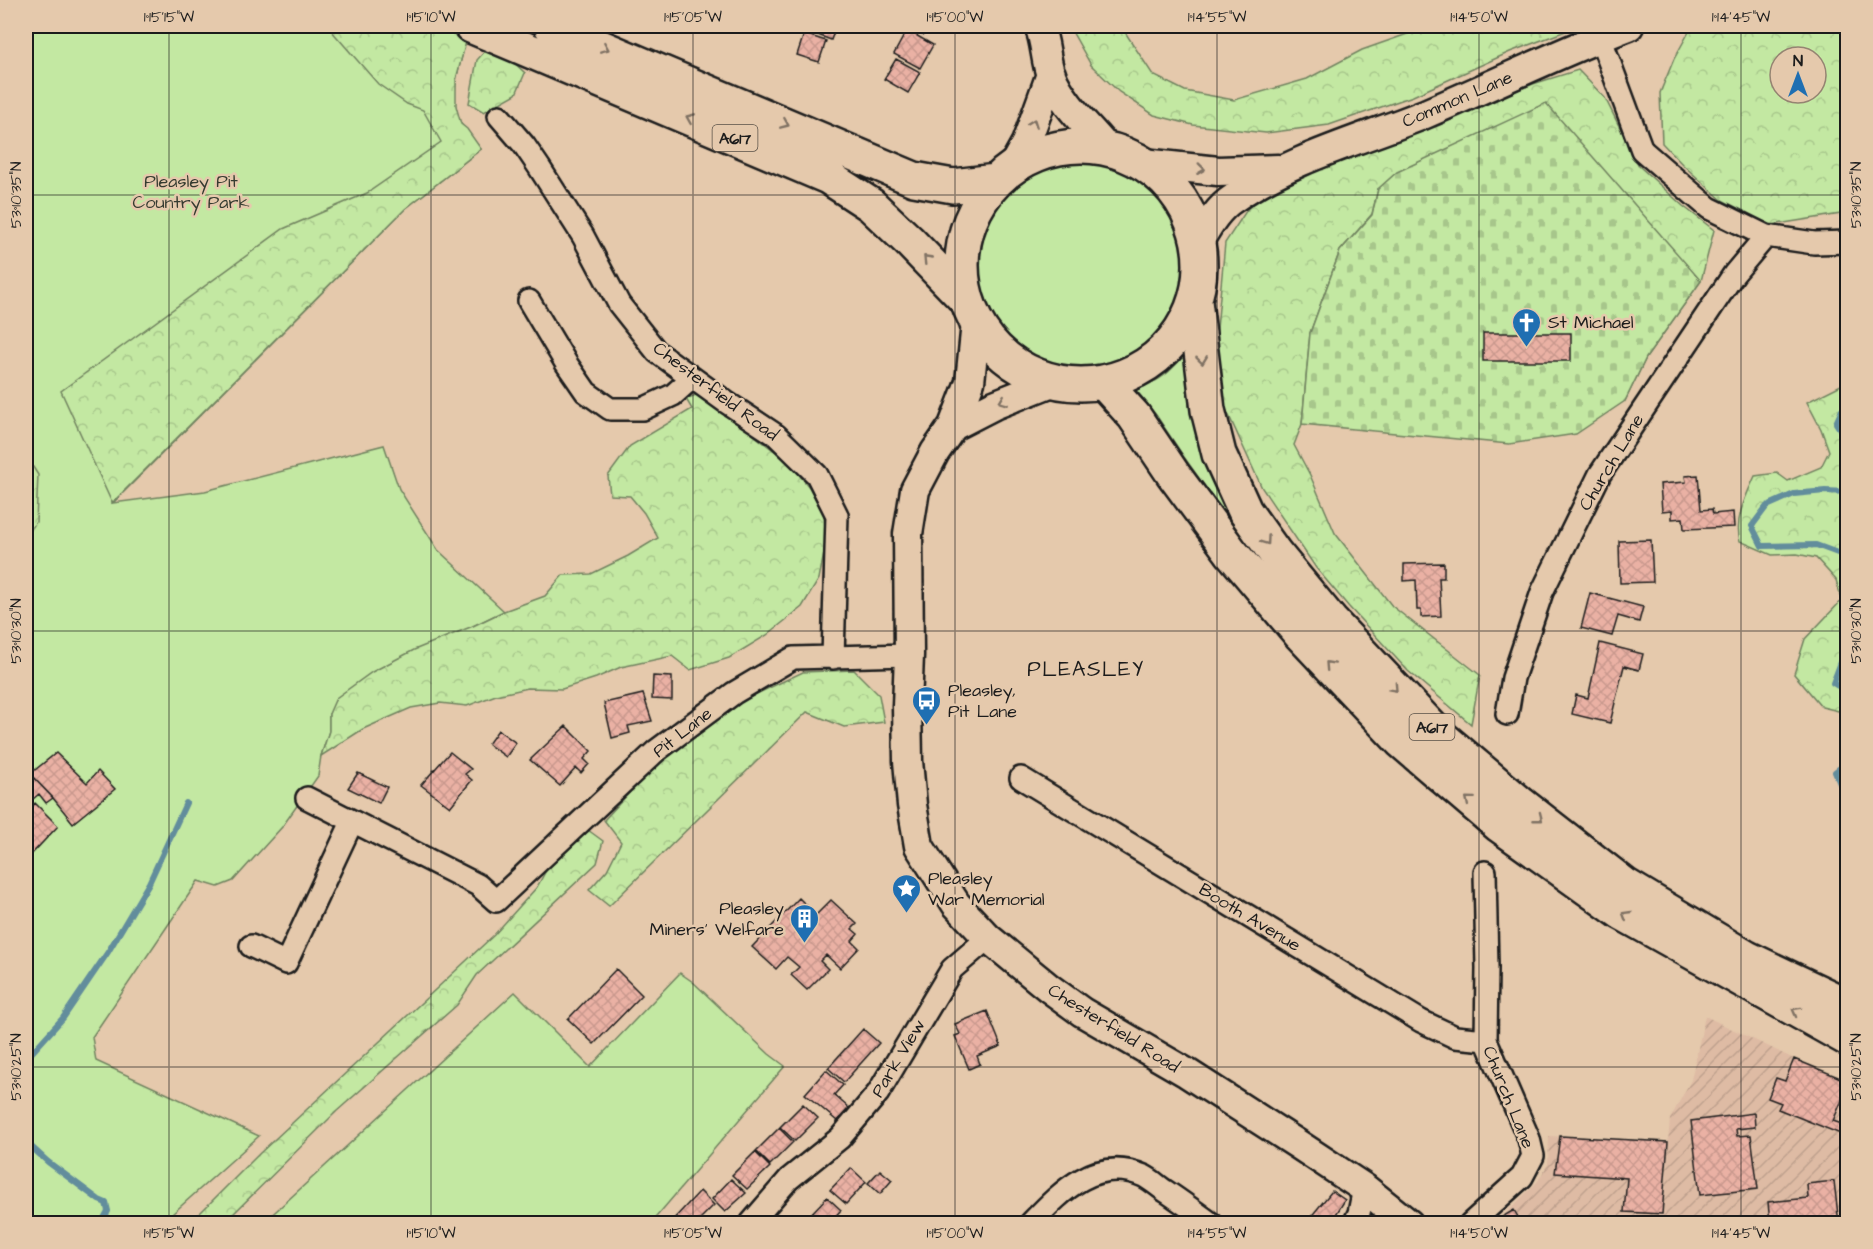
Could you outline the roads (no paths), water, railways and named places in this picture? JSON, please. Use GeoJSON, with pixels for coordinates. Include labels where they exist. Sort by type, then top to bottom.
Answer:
{"type":"FeatureCollection","features":[{"type":"Feature","properties":{"kind":"highway","name":"A617"},"geometry":{"type":"LineString","coordinates":[[471,26],[828,177],[871,205],[909,241],[971,312]]}},
{"type":"Feature","properties":{"kind":"highway","name":"A617"},"geometry":{"type":"LineString","coordinates":[[551,26],[914,179],[953,186],[1003,176]]}},
{"type":"Feature","properties":{"kind":"highway"},"geometry":{"type":"LineString","coordinates":[[1066,147],[1107,148],[1127,154],[1143,163],[1174,190],[1192,218],[1201,258],[1200,288],[1189,318],[1165,352],[1143,368],[1104,383],[1075,385],[1035,376],[1002,355],[971,312],[962,271],[963,243],[969,223],[978,204],[1003,176],[1028,158],[1066,147]]}},
{"type":"Feature","properties":{"kind":"highway","name":"A617"},"geometry":{"type":"LineString","coordinates":[[1195,302],[1208,411],[1219,454],[1245,511],[1275,553],[1331,621],[1438,734],[1521,804],[1625,885],[1747,958],[1848,1006]]}},
{"type":"Feature","properties":{"kind":"highway","name":"A617"},"geometry":{"type":"LineString","coordinates":[[1104,383],[1134,416],[1173,474],[1231,552],[1301,635],[1401,741],[1500,825],[1622,913],[1848,1039]]}},
{"type":"Feature","properties":{"kind":"street"},"geometry":{"type":"LineString","coordinates":[[1040,26],[1045,39],[1050,74],[1062,96],[1107,148]]}},
{"type":"Feature","properties":{"kind":"street","name":"Common Lane"},"geometry":{"type":"LineString","coordinates":[[1283,169],[1425,113],[1629,26]]}},
{"type":"Feature","properties":{"kind":"street"},"geometry":{"type":"LineString","coordinates":[[1600,37],[1642,150],[1709,208],[1766,236],[1814,243],[1848,242]]}},
{"type":"Feature","properties":{"kind":"street"},"geometry":{"type":"LineString","coordinates":[[1003,176],[1026,142],[1050,74]]}},
{"type":"Feature","properties":{"kind":"street","name":"Chesterfield Road"},"geometry":{"type":"LineString","coordinates":[[499,117],[524,145],[583,236],[619,304],[657,352],[776,435],[817,475],[837,515],[833,658]]}},
{"type":"Feature","properties":{"kind":"street"},"geometry":{"type":"LineString","coordinates":[[1143,163],[1218,171],[1283,169]]}},
{"type":"Feature","properties":{"kind":"street"},"geometry":{"type":"LineString","coordinates":[[1198,243],[1219,210],[1234,198],[1283,169]]}},
{"type":"Feature","properties":{"kind":"street","name":"Church Lane"},"geometry":{"type":"LineString","coordinates":[[1507,714],[1514,678],[1542,592],[1600,474],[1734,274],[1766,236]]}},
{"type":"Feature","properties":{"kind":"street"},"geometry":{"type":"LineString","coordinates":[[529,302],[586,392],[610,409],[643,409],[673,395],[692,378]]}},
{"type":"Feature","properties":{"kind":"street"},"geometry":{"type":"LineString","coordinates":[[953,426],[970,382],[971,312]]}},
{"type":"Feature","properties":{"kind":"street"},"geometry":{"type":"LineString","coordinates":[[953,426],[994,405],[1055,381]]}},
{"type":"Feature","properties":{"kind":"street","name":"Chesterfield Road"},"geometry":{"type":"LineString","coordinates":[[953,426],[935,452],[915,490],[908,534],[908,761],[919,846],[956,904],[988,938],[1042,983],[1082,1012],[1187,1073],[1364,1188],[1409,1224]]}},
{"type":"Feature","properties":{"kind":"street","name":"Pit Lane"},"geometry":{"type":"LineString","coordinates":[[352,822],[478,885],[496,901],[656,751],[734,693],[793,658],[909,655]]}},
{"type":"Feature","properties":{"kind":"street","name":"Booth Avenue"},"geometry":{"type":"LineString","coordinates":[[1021,778],[1421,1020],[1455,1037],[1485,1040]]}},
{"type":"Feature","properties":{"kind":"street"},"geometry":{"type":"LineString","coordinates":[[251,946],[286,963],[352,822],[307,798]]}},
{"type":"Feature","properties":{"kind":"street","name":"Church Lane"},"geometry":{"type":"LineString","coordinates":[[1470,1224],[1522,1177],[1533,1156],[1529,1139],[1485,1040],[1487,968],[1485,872]]}},
{"type":"Feature","properties":{"kind":"street","name":"Park View"},"geometry":{"type":"LineString","coordinates":[[751,1223],[772,1213],[789,1179],[840,1138],[878,1093],[952,969],[988,938]]}},
{"type":"Feature","properties":{"kind":"street"},"geometry":{"type":"LineString","coordinates":[[1030,1224],[1075,1181],[1090,1174],[1110,1171],[1145,1176],[1212,1224]]}},
{"type":"Feature","properties":{"kind":"street"},"geometry":{"type":"LineString","coordinates":[[1354,1224],[1359,1213],[1364,1188]]}},
{"type":"Feature","properties":{"kind":"waterway"},"geometry":{"type":"LineString","coordinates":[[1848,410],[1842,410],[1836,423],[1848,441]]}},
{"type":"Feature","properties":{"kind":"waterway"},"geometry":{"type":"LineString","coordinates":[[1848,492],[1825,491],[1794,494],[1767,506],[1752,526],[1762,546],[1816,545],[1843,555],[1848,572]]}},
{"type":"Feature","properties":{"kind":"waterway"},"geometry":{"type":"LineString","coordinates":[[1848,644],[1833,683],[1848,692]]}},
{"type":"Feature","properties":{"kind":"waterway"},"geometry":{"type":"LineString","coordinates":[[1848,762],[1835,772],[1848,802]]}},
{"type":"Feature","properties":{"kind":"waterway"},"geometry":{"type":"LineString","coordinates":[[26,1059],[63,1018],[108,952],[149,883],[186,803]]}},
{"type":"Feature","properties":{"kind":"waterway"},"geometry":{"type":"LineString","coordinates":[[26,1142],[48,1162],[106,1203],[108,1211],[101,1224]]}},
{"type":"Feature","properties":{"kind":"place","name":"St Michael"},"geometry":{"type":"Point","coordinates":[1527,348]}},
{"type":"Feature","properties":{"kind":"place","name":"Pleasley, Pit Lane"},"geometry":{"type":"Point","coordinates":[927,726]}},
{"type":"Feature","properties":{"kind":"place","name":"Pleasley War Memorial"},"geometry":{"type":"Point","coordinates":[907,914]}},
{"type":"Feature","properties":{"kind":"place","name":"Pleasley Miners' Welfare"},"geometry":{"type":"Point","coordinates":[805,944]}},
{"type":"Feature","properties":{"kind":"district","name":"PLEASLEY"},"geometry":{"type":"Point","coordinates":[1086,669]}},
{"type":"Feature","properties":{"kind":"park label","name":"Pleasley Pit Country Park"},"geometry":{"type":"Point","coordinates":[191,192]}}]}
